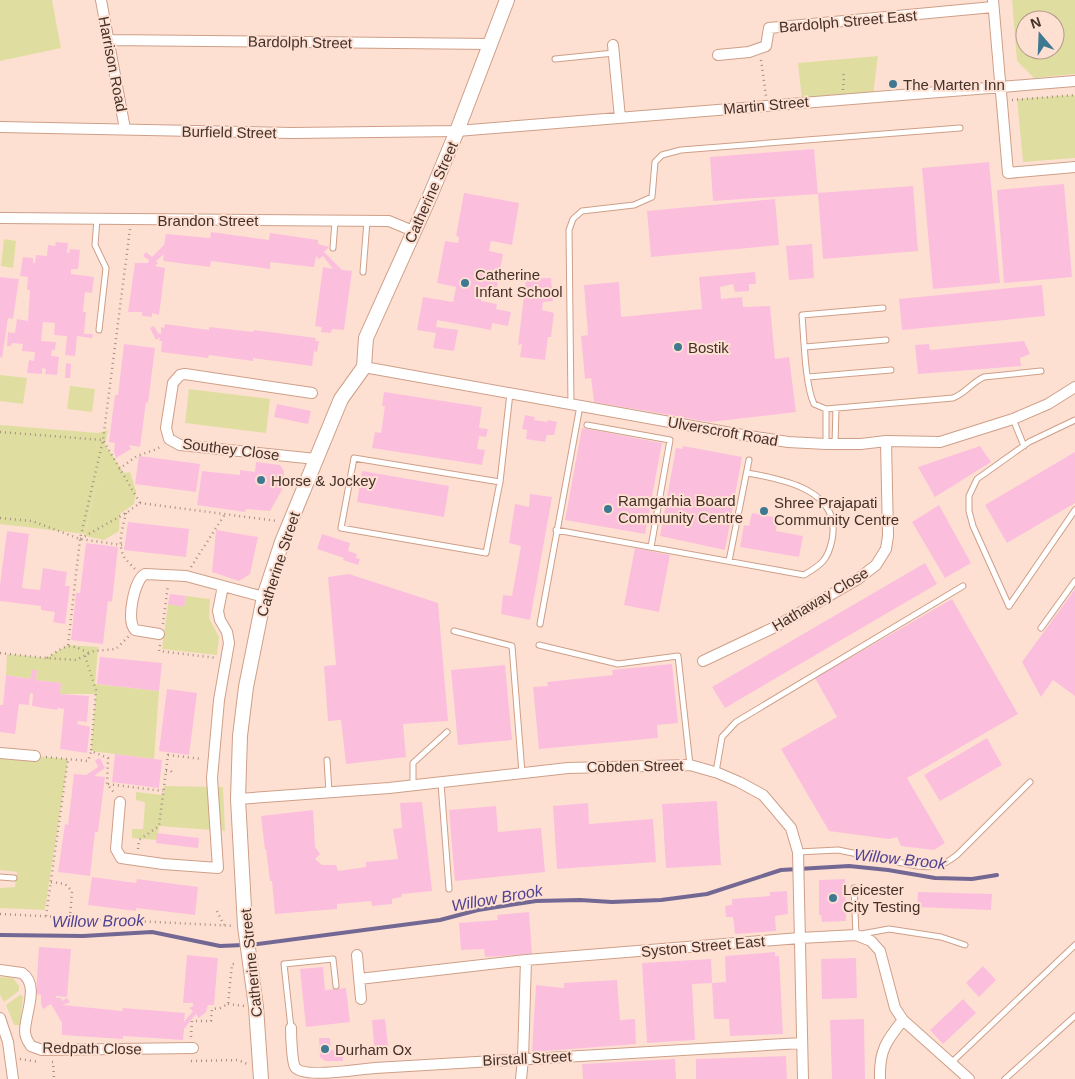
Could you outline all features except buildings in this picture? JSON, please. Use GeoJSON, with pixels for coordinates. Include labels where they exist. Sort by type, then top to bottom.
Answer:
{"type":"FeatureCollection","features":[{"type":"Feature","properties":{"kind":"street","name":"Harrison Road"},"geometry":{"type":"LineString","coordinates":[[101,0],[125,129]]}},
{"type":"Feature","properties":{"kind":"street","name":"Catherine Street"},"geometry":{"type":"LineString","coordinates":[[261,1075],[256,1007],[245,926],[238,799],[240,736],[246,687],[264,597],[290,523],[341,399],[364,367],[366,338],[458,131],[507,0]]}},
{"type":"Feature","properties":{"kind":"street","name":"Bardolph Street East"},"geometry":{"type":"LineString","coordinates":[[759,48],[766,46],[770,28],[993,4]]}},
{"type":"Feature","properties":{"kind":"street"},"geometry":{"type":"LineString","coordinates":[[993,4],[1008,173],[1075,167]]}},
{"type":"Feature","properties":{"kind":"street","name":"Bardolph Street"},"geometry":{"type":"LineString","coordinates":[[108,40],[491,44]]}},
{"type":"Feature","properties":{"kind":"street"},"geometry":{"type":"LineString","coordinates":[[718,55],[749,52],[759,48]]}},
{"type":"Feature","properties":{"kind":"street"},"geometry":{"type":"LineString","coordinates":[[613,49],[620,118]]}},
{"type":"Feature","properties":{"kind":"street","name":"Martin Street"},"geometry":{"type":"LineString","coordinates":[[458,131],[1075,81]]}},
{"type":"Feature","properties":{"kind":"street","name":"Burfield Street"},"geometry":{"type":"LineString","coordinates":[[0,127],[293,133],[458,131]]}},
{"type":"Feature","properties":{"kind":"street","name":"Brandon Street"},"geometry":{"type":"LineString","coordinates":[[0,218],[389,221],[413,231]]}},
{"type":"Feature","properties":{"kind":"street","name":"Ulverscroft Road"},"geometry":{"type":"LineString","coordinates":[[364,367],[740,435],[788,442],[831,444],[886,441],[940,442],[1048,404],[1075,387]]}},
{"type":"Feature","properties":{"kind":"street","name":"Southey Close"},"geometry":{"type":"LineString","coordinates":[[312,393],[185,374],[180,375],[173,382],[166,428],[169,439],[180,445],[316,459]]}},
{"type":"Feature","properties":{"kind":"street","name":"Hathaway Close"},"geometry":{"type":"LineString","coordinates":[[703,661],[775,627],[858,579],[876,565],[886,549],[888,536],[886,441]]}},
{"type":"Feature","properties":{"kind":"street"},"geometry":{"type":"LineString","coordinates":[[161,633],[135,630],[131,625],[136,585],[141,576],[150,573],[186,576],[264,597]]}},
{"type":"Feature","properties":{"kind":"street"},"geometry":{"type":"LineString","coordinates":[[120,802],[116,849],[121,858],[218,868],[212,778],[218,700],[229,643],[218,611],[223,586]]}},
{"type":"Feature","properties":{"kind":"street"},"geometry":{"type":"LineString","coordinates":[[0,753],[35,756]]}},
{"type":"Feature","properties":{"kind":"street","name":"Cobden Street"},"geometry":{"type":"LineString","coordinates":[[238,799],[414,785],[568,768],[690,765],[716,772],[739,782],[763,795],[791,828],[798,852],[803,1079]]}},
{"type":"Feature","properties":{"kind":"street"},"geometry":{"type":"LineString","coordinates":[[856,935],[871,941],[880,951],[894,1008],[903,1020],[970,1079]]}},
{"type":"Feature","properties":{"kind":"street","name":"Syston Street East"},"geometry":{"type":"LineString","coordinates":[[359,979],[526,960],[856,935]]}},
{"type":"Feature","properties":{"kind":"street"},"geometry":{"type":"LineString","coordinates":[[357,955],[361,999]]}},
{"type":"Feature","properties":{"kind":"street"},"geometry":{"type":"LineString","coordinates":[[521,1079],[526,960]]}},
{"type":"Feature","properties":{"kind":"street","name":"Redpath Close"},"geometry":{"type":"LineString","coordinates":[[0,970],[22,972],[28,980],[30,992],[29,1012],[25,1031],[31,1046],[42,1050],[191,1048]]}},
{"type":"Feature","properties":{"kind":"street"},"geometry":{"type":"LineString","coordinates":[[0,1018],[8,1042],[13,1079]]}},
{"type":"Feature","properties":{"kind":"street"},"geometry":{"type":"LineString","coordinates":[[880,1079],[880,1060],[889,1037],[903,1020]]}},
{"type":"Feature","properties":{"kind":"street","name":"Birstall Street"},"geometry":{"type":"LineString","coordinates":[[291,1028],[295,1067],[300,1072],[312,1074],[375,1068],[802,1043]]}},
{"type":"Feature","properties":{"kind":"lane"},"geometry":{"type":"LineString","coordinates":[[556,59],[613,49]]}},
{"type":"Feature","properties":{"kind":"lane"},"geometry":{"type":"LineString","coordinates":[[540,624],[576,405],[569,230],[573,219],[582,211],[634,205],[652,198],[656,162],[662,155],[681,150],[960,128]]}},
{"type":"Feature","properties":{"kind":"lane"},"geometry":{"type":"LineString","coordinates":[[97,219],[95,245],[106,268],[99,330]]}},
{"type":"Feature","properties":{"kind":"lane"},"geometry":{"type":"LineString","coordinates":[[333,248],[334,221]]}},
{"type":"Feature","properties":{"kind":"lane"},"geometry":{"type":"LineString","coordinates":[[363,272],[367,221]]}},
{"type":"Feature","properties":{"kind":"lane"},"geometry":{"type":"LineString","coordinates":[[883,308],[802,315],[808,377],[814,404],[826,409],[953,398],[964,393],[976,381],[984,377],[1040,371]]}},
{"type":"Feature","properties":{"kind":"lane"},"geometry":{"type":"LineString","coordinates":[[805,347],[886,340]]}},
{"type":"Feature","properties":{"kind":"lane"},"geometry":{"type":"LineString","coordinates":[[808,377],[891,370]]}},
{"type":"Feature","properties":{"kind":"lane"},"geometry":{"type":"LineString","coordinates":[[500,482],[354,458],[342,528],[486,553],[500,482],[510,393]]}},
{"type":"Feature","properties":{"kind":"lane"},"geometry":{"type":"LineString","coordinates":[[831,444],[836,408]]}},
{"type":"Feature","properties":{"kind":"lane"},"geometry":{"type":"LineString","coordinates":[[826,409],[831,444]]}},
{"type":"Feature","properties":{"kind":"lane"},"geometry":{"type":"LineString","coordinates":[[1012,418],[1024,446]]}},
{"type":"Feature","properties":{"kind":"lane"},"geometry":{"type":"LineString","coordinates":[[1075,420],[1054,429],[1024,446],[978,479],[969,496],[969,511],[973,526],[1010,606],[1075,510]]}},
{"type":"Feature","properties":{"kind":"lane"},"geometry":{"type":"LineString","coordinates":[[586,425],[670,440],[651,547]]}},
{"type":"Feature","properties":{"kind":"lane"},"geometry":{"type":"LineString","coordinates":[[729,561],[749,460]]}},
{"type":"Feature","properties":{"kind":"lane"},"geometry":{"type":"LineString","coordinates":[[556,530],[804,575],[819,566],[829,552],[833,536],[832,518],[824,502],[810,492],[781,478],[747,472]]}},
{"type":"Feature","properties":{"kind":"lane"},"geometry":{"type":"LineString","coordinates":[[1041,628],[1075,581]]}},
{"type":"Feature","properties":{"kind":"lane"},"geometry":{"type":"LineString","coordinates":[[716,772],[722,737],[736,722],[964,586]]}},
{"type":"Feature","properties":{"kind":"lane"},"geometry":{"type":"LineString","coordinates":[[454,631],[512,646],[522,773]]}},
{"type":"Feature","properties":{"kind":"lane"},"geometry":{"type":"LineString","coordinates":[[539,645],[618,664],[678,656],[690,765]]}},
{"type":"Feature","properties":{"kind":"lane"},"geometry":{"type":"LineString","coordinates":[[414,785],[413,763],[447,732]]}},
{"type":"Feature","properties":{"kind":"lane"},"geometry":{"type":"LineString","coordinates":[[327,760],[329,792]]}},
{"type":"Feature","properties":{"kind":"lane"},"geometry":{"type":"LineString","coordinates":[[440,782],[449,889]]}},
{"type":"Feature","properties":{"kind":"lane"},"geometry":{"type":"LineString","coordinates":[[798,852],[838,850],[930,868],[944,866],[1030,782]]}},
{"type":"Feature","properties":{"kind":"lane"},"geometry":{"type":"LineString","coordinates":[[0,877],[14,878]]}},
{"type":"Feature","properties":{"kind":"lane"},"geometry":{"type":"LineString","coordinates":[[854,888],[856,935],[889,929],[941,937],[965,944]]}},
{"type":"Feature","properties":{"kind":"lane"},"geometry":{"type":"LineString","coordinates":[[951,1062],[1075,945]]}},
{"type":"Feature","properties":{"kind":"lane"},"geometry":{"type":"LineString","coordinates":[[291,1028],[284,964],[334,959],[336,986]]}},
{"type":"Feature","properties":{"kind":"lane"},"geometry":{"type":"LineString","coordinates":[[1005,1079],[1075,1016]]}},
{"type":"Feature","properties":{"kind":"path"},"geometry":{"type":"LineString","coordinates":[[759,48],[767,105]]}},
{"type":"Feature","properties":{"kind":"path"},"geometry":{"type":"LineString","coordinates":[[843,71],[844,99]]}},
{"type":"Feature","properties":{"kind":"path"},"geometry":{"type":"LineString","coordinates":[[1002,101],[1075,95]]}},
{"type":"Feature","properties":{"kind":"path"},"geometry":{"type":"LineString","coordinates":[[68,645],[80,540],[103,440],[131,219]]}},
{"type":"Feature","properties":{"kind":"path"},"geometry":{"type":"LineString","coordinates":[[0,432],[103,440]]}},
{"type":"Feature","properties":{"kind":"path"},"geometry":{"type":"LineString","coordinates":[[118,469],[137,456],[157,449],[169,439]]}},
{"type":"Feature","properties":{"kind":"path"},"geometry":{"type":"LineString","coordinates":[[103,440],[118,469],[140,503]]}},
{"type":"Feature","properties":{"kind":"path"},"geometry":{"type":"LineString","coordinates":[[80,540],[140,503],[290,523]]}},
{"type":"Feature","properties":{"kind":"path"},"geometry":{"type":"LineString","coordinates":[[126,513],[121,539],[124,556],[141,576]]}},
{"type":"Feature","properties":{"kind":"path"},"geometry":{"type":"LineString","coordinates":[[186,576],[225,514]]}},
{"type":"Feature","properties":{"kind":"path"},"geometry":{"type":"LineString","coordinates":[[0,518],[32,521],[80,540],[122,545]]}},
{"type":"Feature","properties":{"kind":"path"},"geometry":{"type":"LineString","coordinates":[[170,575],[160,651],[226,659]]}},
{"type":"Feature","properties":{"kind":"path"},"geometry":{"type":"LineString","coordinates":[[0,653],[76,660],[94,651],[116,649],[135,630]]}},
{"type":"Feature","properties":{"kind":"path"},"geometry":{"type":"LineString","coordinates":[[46,658],[68,645],[89,654]]}},
{"type":"Feature","properties":{"kind":"path"},"geometry":{"type":"LineString","coordinates":[[35,756],[88,761],[91,751],[96,690],[85,656]]}},
{"type":"Feature","properties":{"kind":"path"},"geometry":{"type":"LineString","coordinates":[[91,751],[108,758],[107,784],[120,802]]}},
{"type":"Feature","properties":{"kind":"path"},"geometry":{"type":"LineString","coordinates":[[137,861],[139,840],[159,826],[168,755],[214,760]]}},
{"type":"Feature","properties":{"kind":"path"},"geometry":{"type":"LineString","coordinates":[[46,916],[68,759]]}},
{"type":"Feature","properties":{"kind":"path"},"geometry":{"type":"LineString","coordinates":[[166,771],[171,771],[173,774]]}},
{"type":"Feature","properties":{"kind":"path"},"geometry":{"type":"LineString","coordinates":[[107,784],[163,791]]}},
{"type":"Feature","properties":{"kind":"path"},"geometry":{"type":"LineString","coordinates":[[51,882],[65,884],[72,891],[70,918]]}},
{"type":"Feature","properties":{"kind":"path"},"geometry":{"type":"LineString","coordinates":[[217,911],[224,925]]}},
{"type":"Feature","properties":{"kind":"path"},"geometry":{"type":"LineString","coordinates":[[0,914],[245,926]]}},
{"type":"Feature","properties":{"kind":"path"},"geometry":{"type":"LineString","coordinates":[[191,1048],[192,1022],[211,1021],[212,1009],[228,1004],[232,964],[250,962]]}},
{"type":"Feature","properties":{"kind":"path"},"geometry":{"type":"LineString","coordinates":[[11,1060],[23,1059],[31,1062],[53,1062],[54,1079]]}},
{"type":"Feature","properties":{"kind":"path"},"geometry":{"type":"LineString","coordinates":[[190,1061],[238,1060],[261,1075]]}},
{"type":"Feature","properties":{"kind":"shaded area"},"geometry":{"type":"Polygon","coordinates":[[[0,0],[52,0],[61,48],[0,61],[0,0]]]}},
{"type":"Feature","properties":{"kind":"shaded area"},"geometry":{"type":"Polygon","coordinates":[[[1012,0],[1075,0],[1075,74],[1034,78],[1017,60],[1065,60],[1065,10],[1015,10],[1015,37],[1012,0]]]}},
{"type":"Feature","properties":{"kind":"shaded area"},"geometry":{"type":"Polygon","coordinates":[[[878,56],[873,95],[802,100],[798,63],[878,56]]]}},
{"type":"Feature","properties":{"kind":"shaded area"},"geometry":{"type":"Polygon","coordinates":[[[1075,95],[1075,158],[1023,162],[1017,99],[1075,95]]]}},
{"type":"Feature","properties":{"kind":"shaded area"},"geometry":{"type":"Polygon","coordinates":[[[4,239],[16,241],[13,268],[1,266],[4,239]]]}},
{"type":"Feature","properties":{"kind":"shaded area"},"geometry":{"type":"Polygon","coordinates":[[[0,375],[27,378],[23,404],[0,401],[0,375]]]}},
{"type":"Feature","properties":{"kind":"shaded area"},"geometry":{"type":"Polygon","coordinates":[[[70,386],[95,389],[92,412],[67,409],[70,386]]]}},
{"type":"Feature","properties":{"kind":"shaded area"},"geometry":{"type":"Polygon","coordinates":[[[189,389],[270,399],[266,433],[185,423],[189,389]]]}},
{"type":"Feature","properties":{"kind":"shaded area"},"geometry":{"type":"Polygon","coordinates":[[[0,425],[98,433],[108,430],[105,444],[124,473],[130,472],[136,491],[134,504],[120,514],[119,531],[104,540],[85,536],[99,472],[85,534],[0,524],[0,425]]]}},
{"type":"Feature","properties":{"kind":"shaded area"},"geometry":{"type":"Polygon","coordinates":[[[186,596],[210,599],[209,618],[219,637],[217,655],[162,649],[168,604],[184,606],[186,596]]]}},
{"type":"Feature","properties":{"kind":"shaded area"},"geometry":{"type":"Polygon","coordinates":[[[68,645],[98,647],[95,684],[159,691],[154,759],[91,751],[96,694],[60,694],[61,683],[36,680],[37,670],[32,670],[30,679],[6,675],[7,654],[46,658],[68,645]]]}},
{"type":"Feature","properties":{"kind":"shaded area"},"geometry":{"type":"Polygon","coordinates":[[[0,753],[68,759],[45,910],[0,908],[0,888],[15,887],[17,872],[0,870],[0,753]]]}},
{"type":"Feature","properties":{"kind":"shaded area"},"geometry":{"type":"Polygon","coordinates":[[[164,786],[223,787],[225,831],[159,826],[157,840],[132,838],[132,829],[143,829],[145,804],[136,800],[136,792],[163,795],[164,786]]]}},
{"type":"Feature","properties":{"kind":"shaded area"},"geometry":{"type":"Polygon","coordinates":[[[0,977],[13,978],[19,986],[19,991],[4,1002],[0,995],[0,977]]]}},
{"type":"Feature","properties":{"kind":"shaded area"},"geometry":{"type":"Polygon","coordinates":[[[20,995],[23,996],[20,1025],[14,1025],[6,1005],[20,995]]]}},
{"type":"Feature","properties":{"kind":"waterway","name":"Willow Brook"},"geometry":{"type":"LineString","coordinates":[[251,945],[440,920],[478,910],[536,901],[580,900],[612,902],[661,900],[707,894],[781,870],[849,866],[935,878],[972,879],[997,875]]}},
{"type":"Feature","properties":{"kind":"waterway","name":"Willow Brook"},"geometry":{"type":"LineString","coordinates":[[0,935],[83,936],[152,932],[220,946],[244,945]]}},
{"type":"Feature","properties":{"kind":"place","name":"The Marten Inn"},"geometry":{"type":"Point","coordinates":[893,84]}},
{"type":"Feature","properties":{"kind":"place","name":"Catherine Infant School"},"geometry":{"type":"Point","coordinates":[465,283]}},
{"type":"Feature","properties":{"kind":"place","name":"Bostik"},"geometry":{"type":"Point","coordinates":[678,347]}},
{"type":"Feature","properties":{"kind":"place","name":"Horse & Jockey"},"geometry":{"type":"Point","coordinates":[261,480]}},
{"type":"Feature","properties":{"kind":"place","name":"Ramgarhia Board Community Centre"},"geometry":{"type":"Point","coordinates":[608,509]}},
{"type":"Feature","properties":{"kind":"place","name":"Shree Prajapati Community Centre"},"geometry":{"type":"Point","coordinates":[764,511]}},
{"type":"Feature","properties":{"kind":"place","name":"Leicester City Testing"},"geometry":{"type":"Point","coordinates":[833,898]}},
{"type":"Feature","properties":{"kind":"place","name":"Durham Ox"},"geometry":{"type":"Point","coordinates":[325,1049]}}]}
